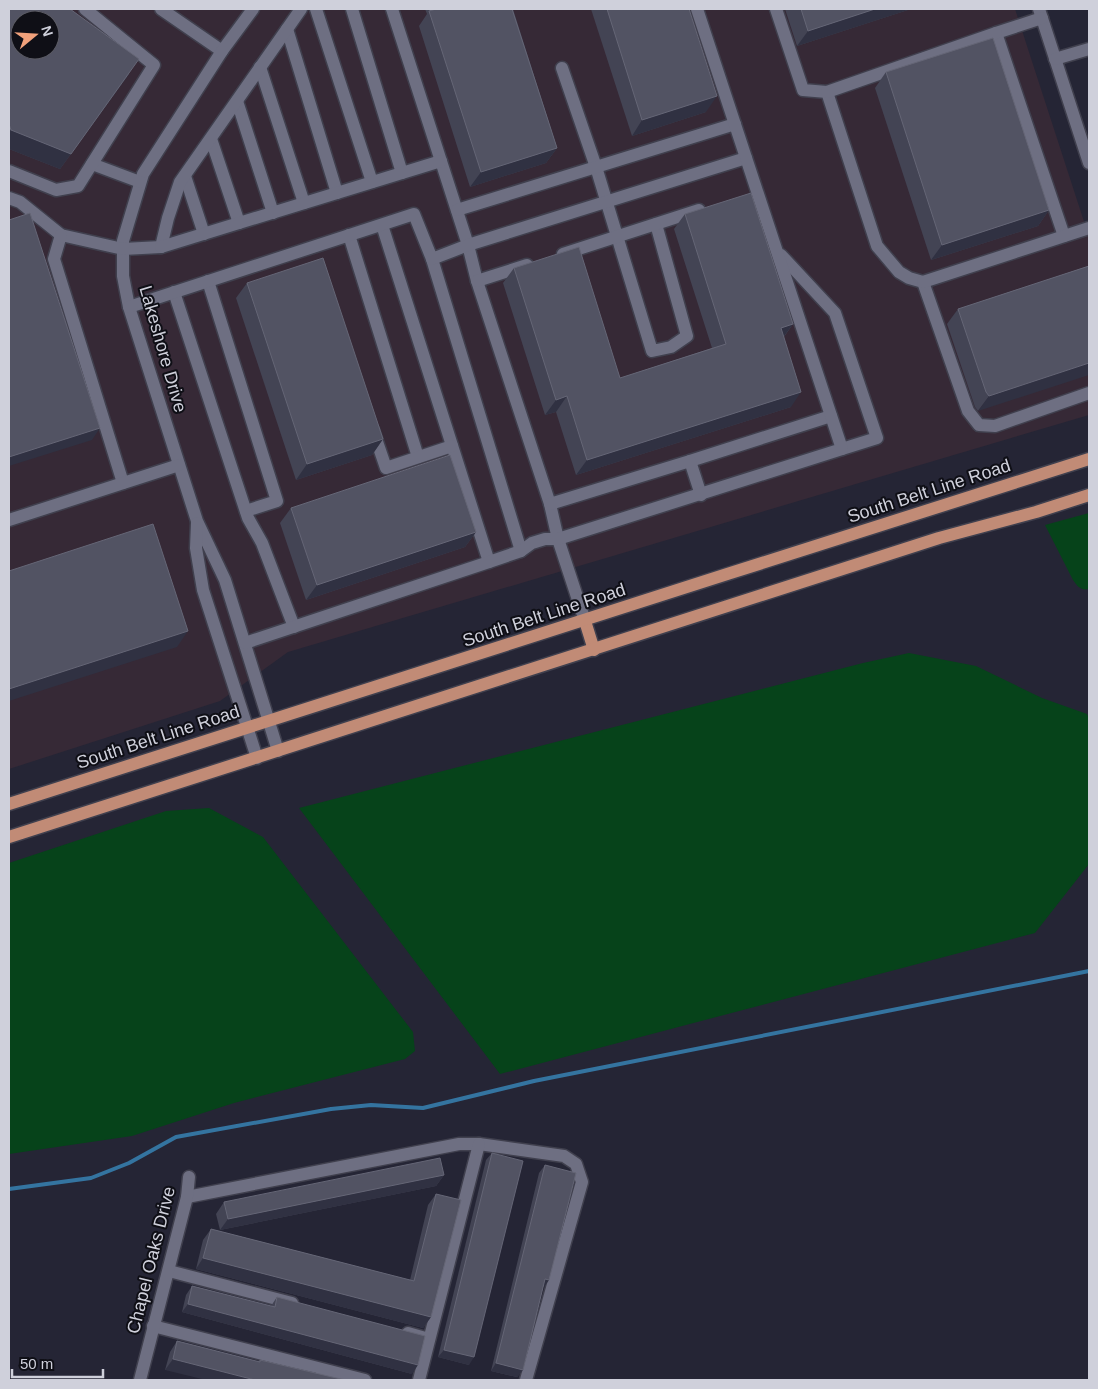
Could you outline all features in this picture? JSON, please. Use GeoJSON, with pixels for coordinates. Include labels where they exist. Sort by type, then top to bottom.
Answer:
{"type":"FeatureCollection","features":[{"type":"Feature","properties":{"kind":"main road","name":"South Belt Line Road"},"geometry":{"type":"LineString","coordinates":[[9,804],[247,726],[1089,459]]}},
{"type":"Feature","properties":{"kind":"main road"},"geometry":{"type":"LineString","coordinates":[[9,836],[939,538],[1036,512],[1089,495]]}},
{"type":"Feature","properties":{"kind":"main road"},"geometry":{"type":"LineString","coordinates":[[585,620],[594,650]]}},
{"type":"Feature","properties":{"kind":"street"},"geometry":{"type":"LineString","coordinates":[[9,170],[56,190],[78,186],[154,65],[86,9]]}},
{"type":"Feature","properties":{"kind":"street"},"geometry":{"type":"LineString","coordinates":[[161,9],[222,51]]}},
{"type":"Feature","properties":{"kind":"street","name":"Lakeshore Drive"},"geometry":{"type":"LineString","coordinates":[[253,9],[222,51],[143,174],[123,241],[123,276],[129,307],[197,521],[225,580],[278,751]]}},
{"type":"Feature","properties":{"kind":"street"},"geometry":{"type":"LineString","coordinates":[[161,247],[180,182],[301,9]]}},
{"type":"Feature","properties":{"kind":"street"},"geometry":{"type":"LineString","coordinates":[[316,9],[372,182]]}},
{"type":"Feature","properties":{"kind":"street"},"geometry":{"type":"LineString","coordinates":[[352,9],[402,173]]}},
{"type":"Feature","properties":{"kind":"street"},"geometry":{"type":"LineString","coordinates":[[392,9],[550,504],[558,539],[585,620]]}},
{"type":"Feature","properties":{"kind":"street"},"geometry":{"type":"LineString","coordinates":[[697,9],[746,158],[752,193],[777,251],[842,449]]}},
{"type":"Feature","properties":{"kind":"street"},"geometry":{"type":"LineString","coordinates":[[776,9],[803,90],[828,92],[996,33],[1040,13],[1087,146],[1089,163]]}},
{"type":"Feature","properties":{"kind":"street"},"geometry":{"type":"LineString","coordinates":[[287,29],[337,193]]}},
{"type":"Feature","properties":{"kind":"street"},"geometry":{"type":"LineString","coordinates":[[996,33],[1064,236]]}},
{"type":"Feature","properties":{"kind":"street"},"geometry":{"type":"LineString","coordinates":[[1055,59],[1089,49]]}},
{"type":"Feature","properties":{"kind":"street"},"geometry":{"type":"LineString","coordinates":[[260,67],[304,203]]}},
{"type":"Feature","properties":{"kind":"street"},"geometry":{"type":"LineString","coordinates":[[562,68],[596,167],[652,350],[671,347],[687,336],[656,224]]}},
{"type":"Feature","properties":{"kind":"street"},"geometry":{"type":"LineString","coordinates":[[828,92],[878,246],[899,272],[910,278],[923,282],[1089,228]]}},
{"type":"Feature","properties":{"kind":"street"},"geometry":{"type":"LineString","coordinates":[[237,101],[273,213]]}},
{"type":"Feature","properties":{"kind":"street"},"geometry":{"type":"LineString","coordinates":[[457,210],[735,124]]}},
{"type":"Feature","properties":{"kind":"street"},"geometry":{"type":"LineString","coordinates":[[210,139],[239,223]]}},
{"type":"Feature","properties":{"kind":"street"},"geometry":{"type":"LineString","coordinates":[[432,259],[468,245],[746,158]]}},
{"type":"Feature","properties":{"kind":"street"},"geometry":{"type":"LineString","coordinates":[[9,198],[20,202],[61,236],[123,249],[161,247],[441,161]]}},
{"type":"Feature","properties":{"kind":"street"},"geometry":{"type":"LineString","coordinates":[[92,164],[140,182]]}},
{"type":"Feature","properties":{"kind":"street"},"geometry":{"type":"LineString","coordinates":[[185,176],[204,234]]}},
{"type":"Feature","properties":{"kind":"street"},"geometry":{"type":"LineString","coordinates":[[478,281],[711,206]]}},
{"type":"Feature","properties":{"kind":"street"},"geometry":{"type":"LineString","coordinates":[[129,307],[208,281],[316,251],[349,236],[414,214],[432,259],[521,550]]}},
{"type":"Feature","properties":{"kind":"street"},"geometry":{"type":"LineString","coordinates":[[382,225],[489,562]]}},
{"type":"Feature","properties":{"kind":"street"},"geometry":{"type":"LineString","coordinates":[[61,236],[54,259],[123,483]]}},
{"type":"Feature","properties":{"kind":"street"},"geometry":{"type":"LineString","coordinates":[[349,236],[418,457]]}},
{"type":"Feature","properties":{"kind":"street"},"geometry":{"type":"LineString","coordinates":[[245,643],[489,562],[521,550],[532,543],[545,539],[558,539],[877,438],[835,313],[777,251]]}},
{"type":"Feature","properties":{"kind":"street"},"geometry":{"type":"LineString","coordinates":[[208,281],[277,500],[246,511]]}},
{"type":"Feature","properties":{"kind":"street"},"geometry":{"type":"LineString","coordinates":[[923,282],[968,410],[979,424],[995,426],[1089,393]]}},
{"type":"Feature","properties":{"kind":"street"},"geometry":{"type":"LineString","coordinates":[[174,292],[246,511],[275,574],[294,627]]}},
{"type":"Feature","properties":{"kind":"street"},"geometry":{"type":"LineString","coordinates":[[550,504],[831,416]]}},
{"type":"Feature","properties":{"kind":"street"},"geometry":{"type":"LineString","coordinates":[[371,422],[386,468],[452,446]]}},
{"type":"Feature","properties":{"kind":"street"},"geometry":{"type":"LineString","coordinates":[[690,461],[701,495]]}},
{"type":"Feature","properties":{"kind":"street"},"geometry":{"type":"LineString","coordinates":[[9,520],[179,465]]}},
{"type":"Feature","properties":{"kind":"street","name":"Lakeshore Drive"},"geometry":{"type":"LineString","coordinates":[[197,521],[196,548],[203,590],[257,758]]}},
{"type":"Feature","properties":{"kind":"street"},"geometry":{"type":"LineString","coordinates":[[187,1197],[459,1144],[478,1144],[564,1156],[576,1164],[582,1182],[526,1380]]}},
{"type":"Feature","properties":{"kind":"street"},"geometry":{"type":"LineString","coordinates":[[419,1380],[478,1144]]}},
{"type":"Feature","properties":{"kind":"street","name":"Chapel Oaks Drive"},"geometry":{"type":"LineString","coordinates":[[141,1380],[187,1197],[189,1177]]}},
{"type":"Feature","properties":{"kind":"street"},"geometry":{"type":"LineString","coordinates":[[169,1271],[304,1306]]}},
{"type":"Feature","properties":{"kind":"street"},"geometry":{"type":"LineString","coordinates":[[154,1326],[365,1380]]}},
{"type":"Feature","properties":{"kind":"street"},"geometry":{"type":"LineString","coordinates":[[400,1331],[429,1339]]}},
{"type":"Feature","properties":{"kind":"shaded area"},"geometry":{"type":"Polygon","coordinates":[[[9,9],[1015,9],[1089,237],[1089,415],[288,652],[220,701],[9,769],[9,9]]]}},
{"type":"Feature","properties":{"kind":"green space"},"geometry":{"type":"Polygon","coordinates":[[[1089,513],[1089,589],[1084,589],[1080,588],[1073,580],[1045,525],[1089,513]]]}},
{"type":"Feature","properties":{"kind":"green space"},"geometry":{"type":"Polygon","coordinates":[[[909,653],[976,666],[1042,698],[1087,714],[1089,719],[1089,864],[1035,933],[500,1074],[299,808],[863,663],[909,653]]]}},
{"type":"Feature","properties":{"kind":"green space"},"geometry":{"type":"Polygon","coordinates":[[[209,808],[263,837],[413,1032],[415,1051],[405,1059],[234,1103],[132,1136],[9,1154],[9,863],[166,811],[209,808]]]}},
{"type":"Feature","properties":{"kind":"building"},"geometry":{"type":"Polygon","coordinates":[[[9,9],[70,9],[139,59],[71,154],[11,130],[9,124],[9,9]]]}},
{"type":"Feature","properties":{"kind":"building"},"geometry":{"type":"Polygon","coordinates":[[[436,9],[512,9],[557,148],[481,172],[429,11],[436,9]]]}},
{"type":"Feature","properties":{"kind":"building"},"geometry":{"type":"Polygon","coordinates":[[[607,9],[689,9],[717,96],[642,120],[607,9]]]}},
{"type":"Feature","properties":{"kind":"building"},"geometry":{"type":"Polygon","coordinates":[[[801,9],[875,9],[808,31],[801,9]]]}},
{"type":"Feature","properties":{"kind":"building"},"geometry":{"type":"Polygon","coordinates":[[[993,38],[1049,210],[942,245],[886,72],[993,38]]]}},
{"type":"Feature","properties":{"kind":"building"},"geometry":{"type":"Polygon","coordinates":[[[751,193],[793,324],[781,328],[801,392],[587,460],[567,396],[556,400],[514,268],[579,247],[620,378],[726,344],[685,214],[751,193]]]}},
{"type":"Feature","properties":{"kind":"building"},"geometry":{"type":"Polygon","coordinates":[[[30,213],[100,428],[9,457],[9,220],[30,213]]]}},
{"type":"Feature","properties":{"kind":"building"},"geometry":{"type":"Polygon","coordinates":[[[323,258],[383,439],[307,464],[247,283],[323,258]]]}},
{"type":"Feature","properties":{"kind":"building"},"geometry":{"type":"Polygon","coordinates":[[[1089,266],[1089,363],[989,396],[958,309],[1089,266]]]}},
{"type":"Feature","properties":{"kind":"building"},"geometry":{"type":"Polygon","coordinates":[[[450,455],[476,532],[317,585],[291,508],[450,455]]]}},
{"type":"Feature","properties":{"kind":"building"},"geometry":{"type":"Polygon","coordinates":[[[153,524],[188,631],[9,689],[9,571],[153,524]]]}},
{"type":"Feature","properties":{"kind":"building"},"geometry":{"type":"Polygon","coordinates":[[[492,1153],[523,1161],[474,1357],[444,1350],[492,1153]]]}},
{"type":"Feature","properties":{"kind":"building"},"geometry":{"type":"Polygon","coordinates":[[[440,1158],[444,1175],[228,1219],[224,1202],[440,1158]]]}},
{"type":"Feature","properties":{"kind":"building"},"geometry":{"type":"Polygon","coordinates":[[[545,1165],[576,1173],[549,1280],[545,1279],[523,1370],[496,1363],[545,1165]]]}},
{"type":"Feature","properties":{"kind":"building"},"geometry":{"type":"Polygon","coordinates":[[[436,1194],[461,1200],[431,1317],[203,1258],[211,1229],[414,1281],[436,1194]]]}},
{"type":"Feature","properties":{"kind":"building"},"geometry":{"type":"Polygon","coordinates":[[[192,1286],[275,1307],[277,1297],[425,1336],[418,1365],[188,1304],[192,1286]]]}},
{"type":"Feature","properties":{"kind":"building"},"geometry":{"type":"Polygon","coordinates":[[[177,1341],[260,1362],[260,1360],[345,1380],[255,1380],[173,1359],[177,1341]]]}},
{"type":"Feature","properties":{"kind":"waterway"},"geometry":{"type":"LineString","coordinates":[[9,1189],[91,1178],[129,1163],[176,1137],[331,1109],[371,1105],[423,1108],[534,1081],[1089,971]]}}]}
